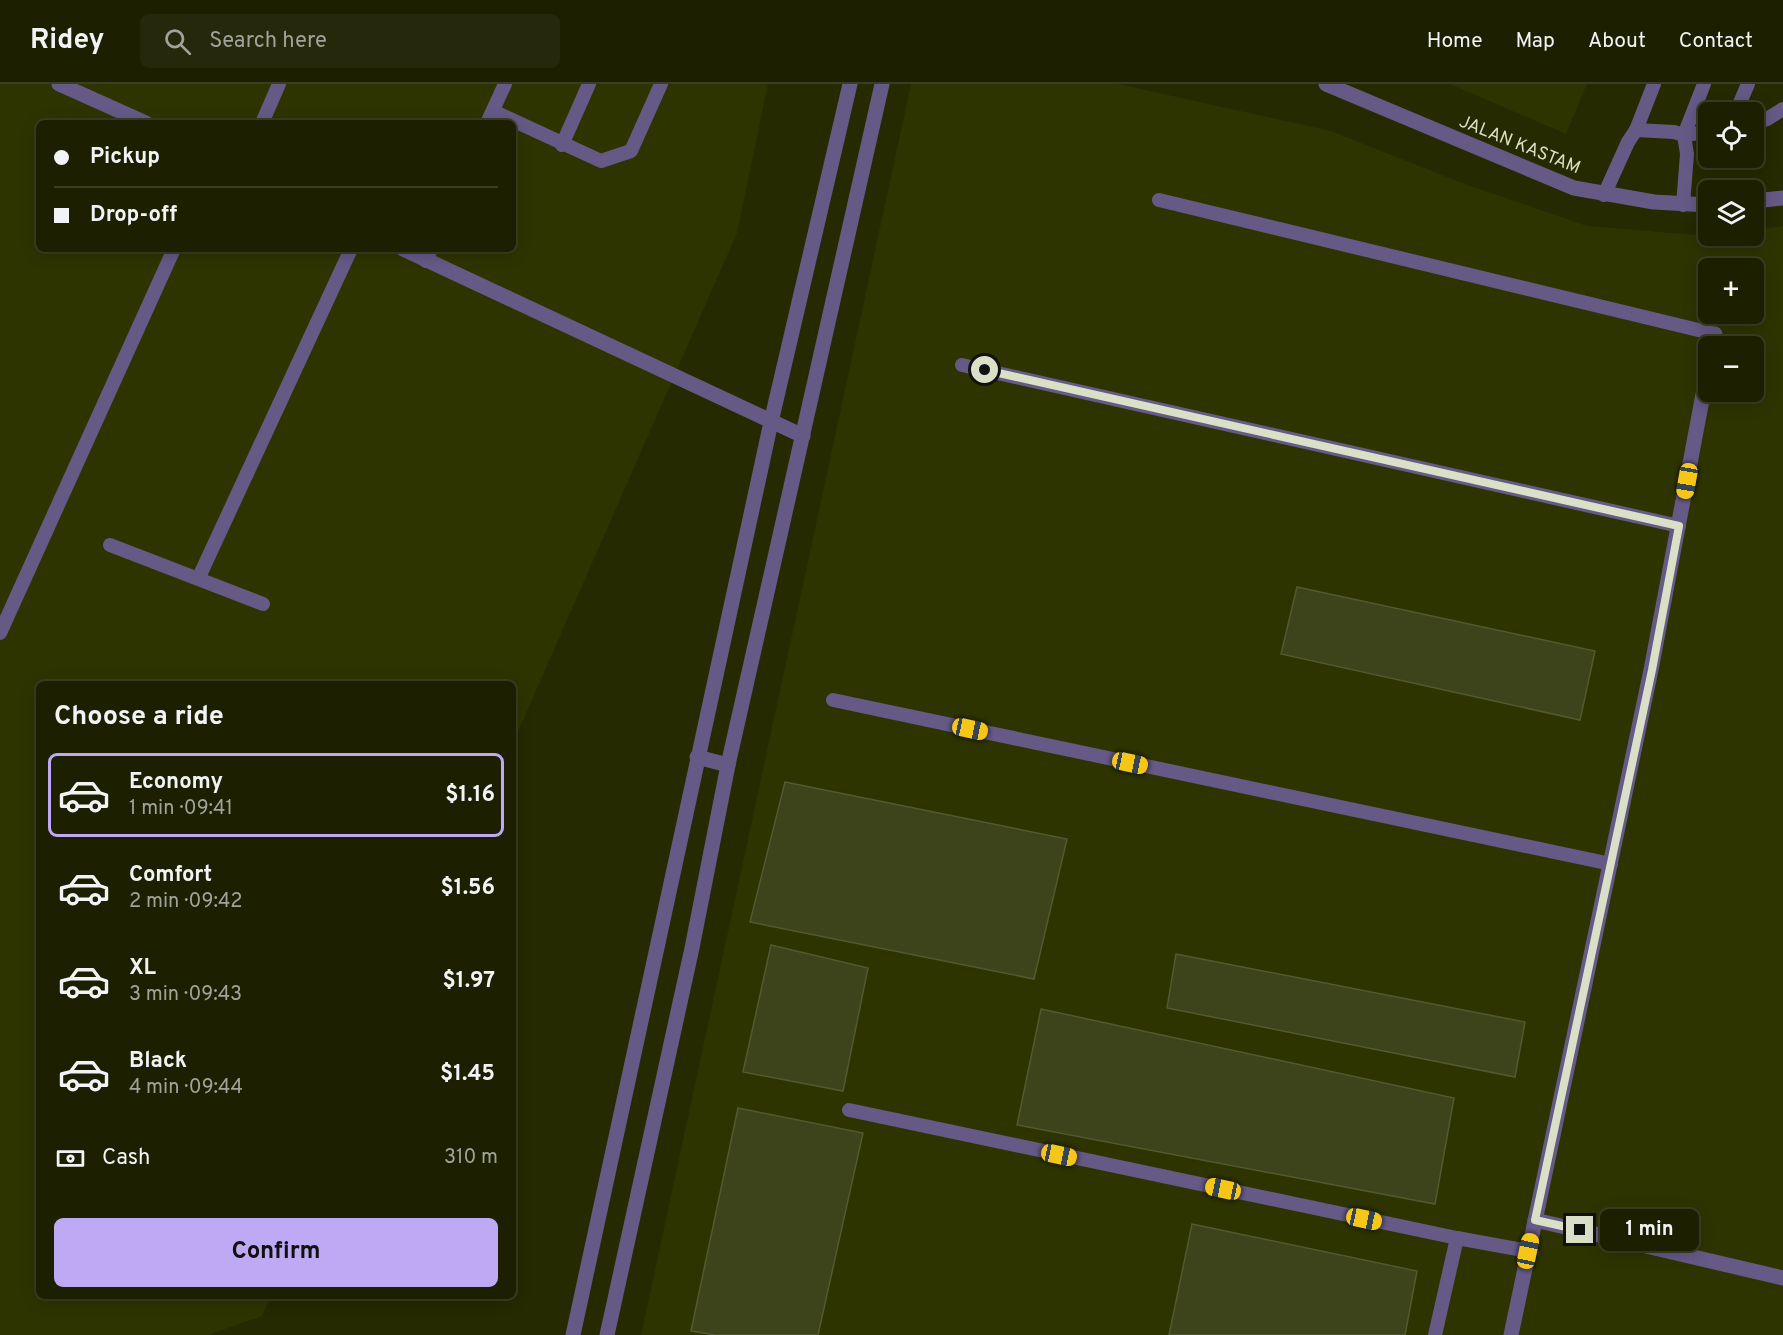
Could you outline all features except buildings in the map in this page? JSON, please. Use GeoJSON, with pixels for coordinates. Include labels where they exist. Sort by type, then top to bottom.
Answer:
{"type":"FeatureCollection","features":[{"type":"Feature","properties":{"kind":"street"},"geometry":{"type":"LineString","coordinates":[[59,84],[139,120]]}},
{"type":"Feature","properties":{"kind":"street"},"geometry":{"type":"LineString","coordinates":[[573,1335],[771,422],[850,84]]}},
{"type":"Feature","properties":{"kind":"street"},"geometry":{"type":"LineString","coordinates":[[606,1335],[692,948],[728,765],[882,84]]}},
{"type":"Feature","properties":{"kind":"street","name":"JALAN KASTAM"},"geometry":{"type":"LineString","coordinates":[[1326,84],[1574,188],[1604,195],[1698,206]]}},
{"type":"Feature","properties":{"kind":"street"},"geometry":{"type":"LineString","coordinates":[[1764,200],[1783,198]]}},
{"type":"Feature","properties":{"kind":"street"},"geometry":{"type":"LineString","coordinates":[[428,255],[803,436]]}},
{"type":"Feature","properties":{"kind":"street"},"geometry":{"type":"LineString","coordinates":[[1511,1335],[1611,864],[1702,402]]}},
{"type":"Feature","properties":{"kind":"street"},"geometry":{"type":"LineString","coordinates":[[697,757],[728,765]]}},
{"type":"Feature","properties":{"kind":"street"},"geometry":{"type":"LineString","coordinates":[[1535,1220],[1783,1278]]}},
{"type":"Feature","properties":{"kind":"lane"},"geometry":{"type":"LineString","coordinates":[[263,120],[279,84]]}},
{"type":"Feature","properties":{"kind":"lane"},"geometry":{"type":"LineString","coordinates":[[490,117],[504,84]]}},
{"type":"Feature","properties":{"kind":"lane"},"geometry":{"type":"LineString","coordinates":[[562,145],[589,84]]}},
{"type":"Feature","properties":{"kind":"lane"},"geometry":{"type":"LineString","coordinates":[[516,127],[601,161],[631,151],[661,84]]}},
{"type":"Feature","properties":{"kind":"lane"},"geometry":{"type":"LineString","coordinates":[[1604,195],[1628,142],[1636,130],[1654,84]]}},
{"type":"Feature","properties":{"kind":"lane"},"geometry":{"type":"LineString","coordinates":[[1683,205],[1687,154],[1684,135],[1704,84]]}},
{"type":"Feature","properties":{"kind":"lane"},"geometry":{"type":"LineString","coordinates":[[1740,102],[1748,84]]}},
{"type":"Feature","properties":{"kind":"lane"},"geometry":{"type":"LineString","coordinates":[[1764,120],[1783,109]]}},
{"type":"Feature","properties":{"kind":"lane"},"geometry":{"type":"LineString","coordinates":[[1636,130],[1674,132],[1684,135],[1698,133]]}},
{"type":"Feature","properties":{"kind":"lane"},"geometry":{"type":"LineString","coordinates":[[1159,200],[1698,336]]}},
{"type":"Feature","properties":{"kind":"lane"},"geometry":{"type":"LineString","coordinates":[[0,633],[173,252]]}},
{"type":"Feature","properties":{"kind":"lane"},"geometry":{"type":"LineString","coordinates":[[199,577],[350,252]]}},
{"type":"Feature","properties":{"kind":"lane"},"geometry":{"type":"LineString","coordinates":[[962,365],[1679,526]]}},
{"type":"Feature","properties":{"kind":"lane"},"geometry":{"type":"LineString","coordinates":[[110,544],[263,604]]}},
{"type":"Feature","properties":{"kind":"lane"},"geometry":{"type":"LineString","coordinates":[[833,700],[1611,864]]}},
{"type":"Feature","properties":{"kind":"lane"},"geometry":{"type":"LineString","coordinates":[[849,1110],[1528,1251]]}},
{"type":"Feature","properties":{"kind":"lane"},"geometry":{"type":"LineString","coordinates":[[1435,1335],[1457,1238]]}},
{"type":"Feature","properties":{"kind":"shaded area"},"geometry":{"type":"Polygon","coordinates":[[[0,84],[768,84],[737,233],[516,736],[516,681],[36,681],[36,1299],[270,1299],[262,1316],[208,1335],[0,1335],[0,84]]]}},
{"type":"Feature","properties":{"kind":"shaded area"},"geometry":{"type":"Polygon","coordinates":[[[911,84],[1118,84],[1331,131],[1462,183],[1587,226],[1698,235],[1698,246],[1764,246],[1764,229],[1783,226],[1783,1335],[641,1335],[911,84]]]}},
{"type":"Feature","properties":{"kind":"shaded area"},"geometry":{"type":"Polygon","coordinates":[[[1450,84],[1587,84],[1566,134],[1450,84]]]}},
{"type":"Feature","properties":{"kind":"route"},"geometry":{"type":"LineString","coordinates":[[985,370],[1679,526],[1652,670],[1535,1220],[1580,1230]]}}]}
